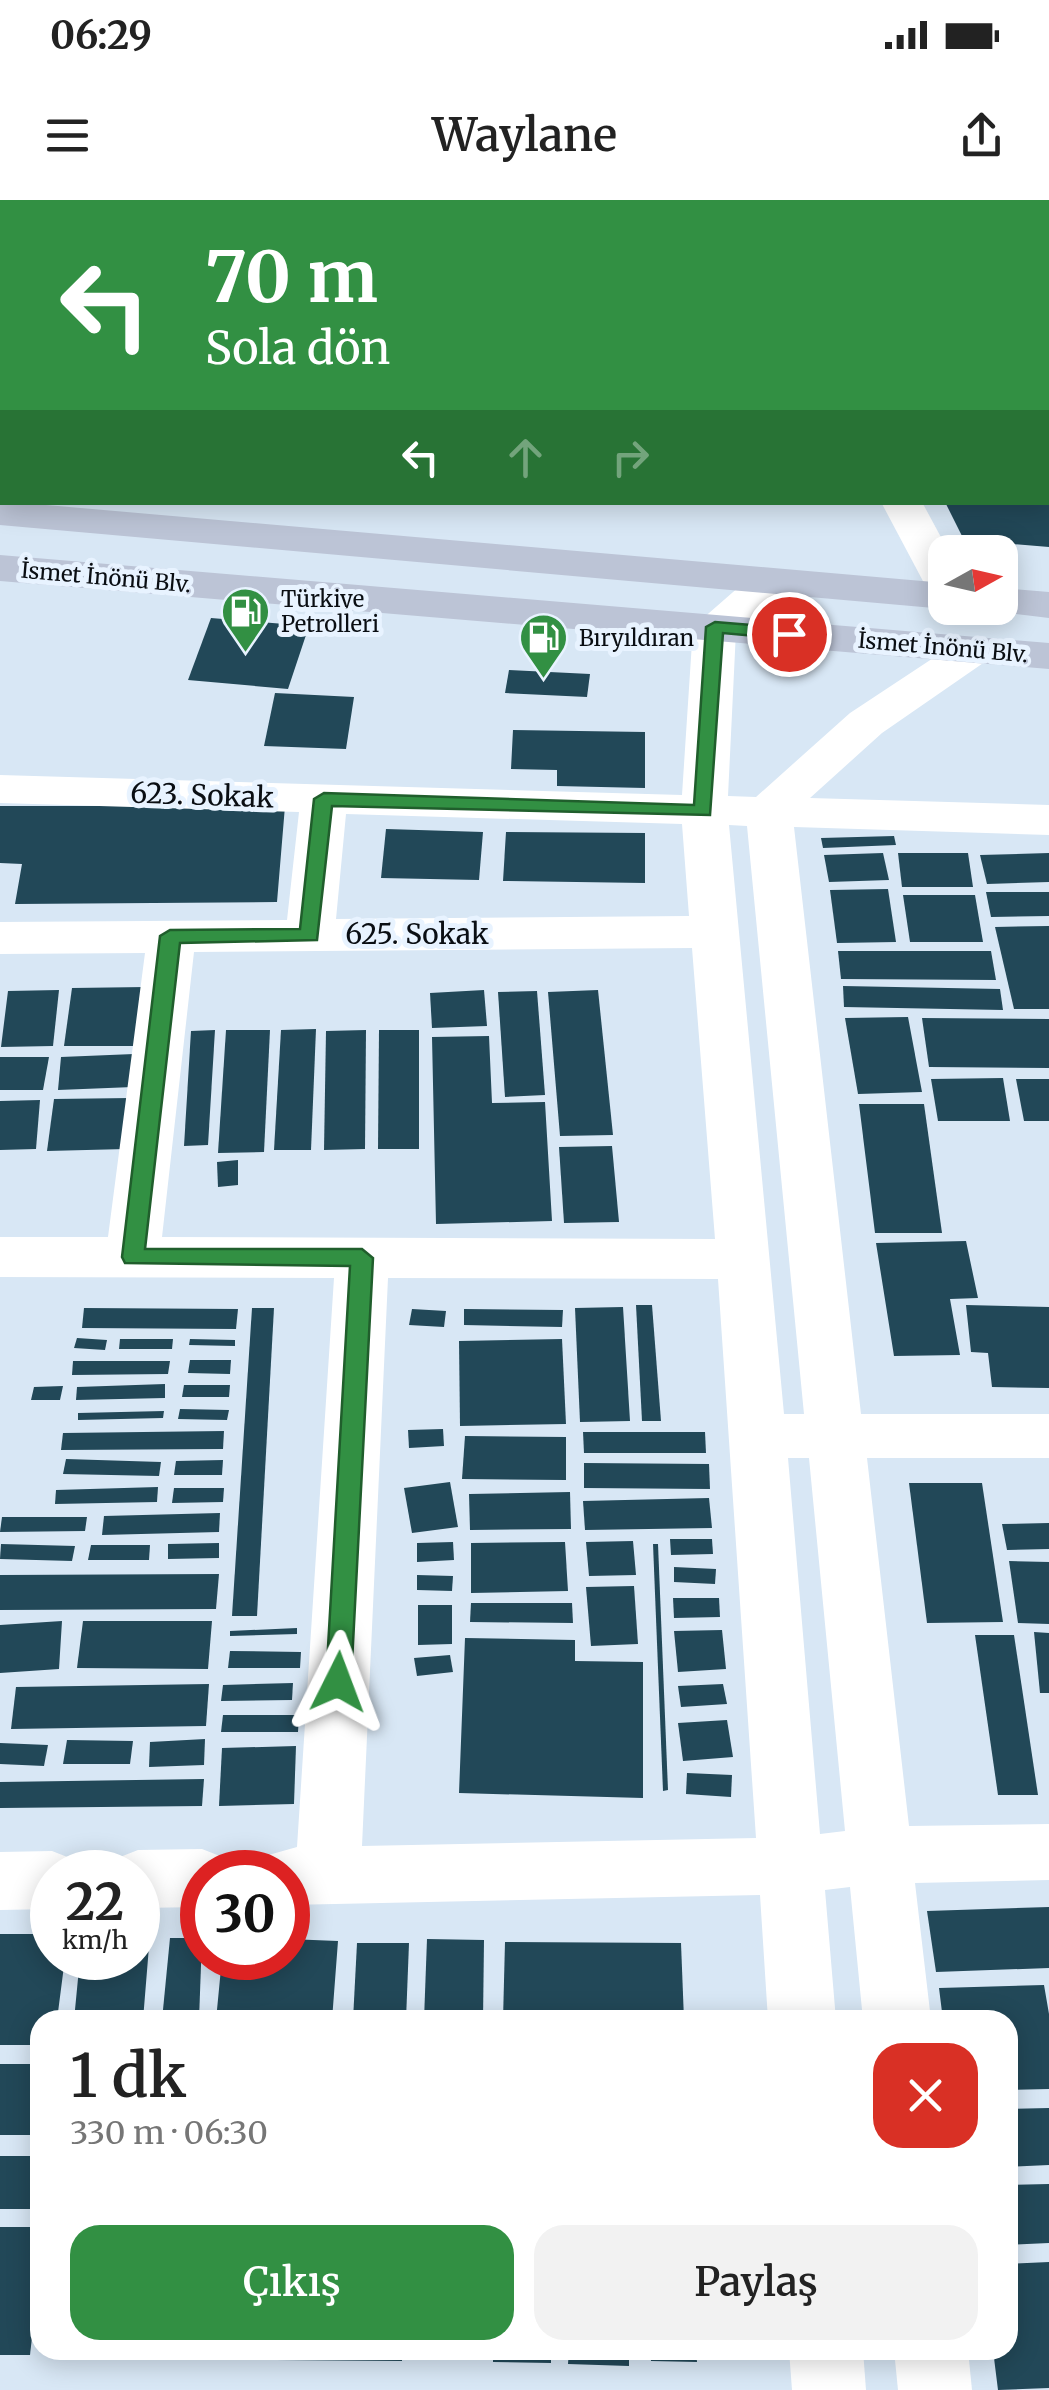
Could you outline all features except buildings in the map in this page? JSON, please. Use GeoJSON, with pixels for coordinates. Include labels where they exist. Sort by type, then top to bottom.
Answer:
{"type":"FeatureCollection","features":[{"type":"Feature","properties":{"kind":"main road","name":"İsmet İnönü Blv."},"geometry":{"type":"LineString","coordinates":[[0,514],[928,595]]}},
{"type":"Feature","properties":{"kind":"main road","name":"İsmet İnönü Blv."},"geometry":{"type":"LineString","coordinates":[[0,568],[1049,656]]}},
{"type":"Feature","properties":{"kind":"main road","name":"İsmet İnönü Blv."},"geometry":{"type":"LineString","coordinates":[[1018,602],[1049,605]]}},
{"type":"Feature","properties":{"kind":"street"},"geometry":{"type":"LineString","coordinates":[[904,505],[928,551]]}},
{"type":"Feature","properties":{"kind":"street"},"geometry":{"type":"LineString","coordinates":[[771,581],[715,627],[704,811],[744,1259],[801,2010]]}},
{"type":"Feature","properties":{"kind":"street"},"geometry":{"type":"LineString","coordinates":[[896,2010],[769,810],[866,723],[974,650]]}},
{"type":"Feature","properties":{"kind":"street","name":"623. Sokak"},"geometry":{"type":"LineString","coordinates":[[0,788],[1049,820]]}},
{"type":"Feature","properties":{"kind":"street"},"geometry":{"type":"LineString","coordinates":[[310,935],[324,799]]}},
{"type":"Feature","properties":{"kind":"street","name":"625. Sokak"},"geometry":{"type":"LineString","coordinates":[[0,938],[714,932]]}},
{"type":"Feature","properties":{"kind":"street"},"geometry":{"type":"LineString","coordinates":[[133,1257],[170,936]]}},
{"type":"Feature","properties":{"kind":"street"},"geometry":{"type":"LineString","coordinates":[[0,1257],[744,1259]]}},
{"type":"Feature","properties":{"kind":"street"},"geometry":{"type":"LineString","coordinates":[[310,1853],[362,1258]]}},
{"type":"Feature","properties":{"kind":"street"},"geometry":{"type":"LineString","coordinates":[[755,1436],[1049,1436]]}},
{"type":"Feature","properties":{"kind":"street"},"geometry":{"type":"LineString","coordinates":[[310,1876],[790,1866],[880,1854],[1049,1852]]}},
{"type":"Feature","properties":{"kind":"street"},"geometry":{"type":"LineString","coordinates":[[0,1881],[30,1880]]}},
{"type":"Feature","properties":{"kind":"street"},"geometry":{"type":"LineString","coordinates":[[827,2360],[829,2390]]}},
{"type":"Feature","properties":{"kind":"street"},"geometry":{"type":"LineString","coordinates":[[932,2360],[935,2390]]}},
{"type":"Feature","properties":{"kind":"place","name":"Türkiye Petrolleri"},"geometry":{"type":"Point","coordinates":[246,654]}},
{"type":"Feature","properties":{"kind":"place","name":"Bıryıldıran"},"geometry":{"type":"Point","coordinates":[544,680]}},
{"type":"Feature","properties":{"kind":"route"},"geometry":{"type":"LineString","coordinates":[[338,1682],[362,1258],[133,1257],[170,936],[310,935],[324,799],[704,811],[715,627],[789,634]]}}]}
